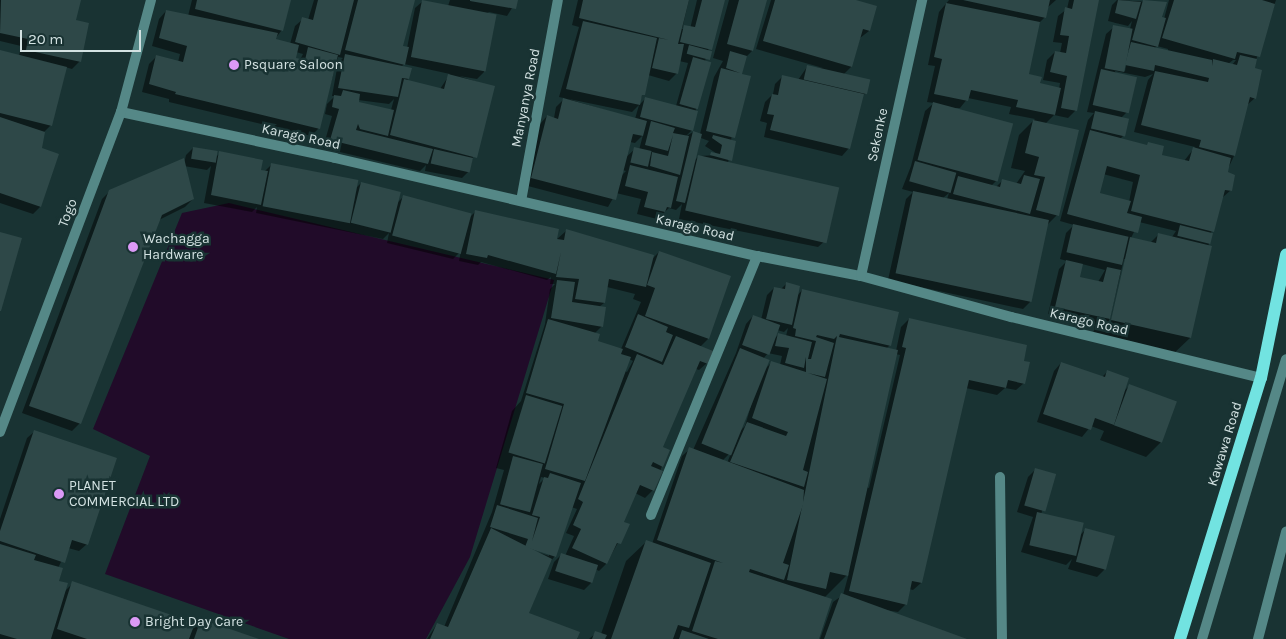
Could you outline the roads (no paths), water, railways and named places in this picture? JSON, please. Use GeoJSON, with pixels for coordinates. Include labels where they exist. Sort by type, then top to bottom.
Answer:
{"type":"FeatureCollection","features":[{"type":"Feature","properties":{"kind":"main road","name":"Kawawa Road"},"geometry":{"type":"LineString","coordinates":[[1180,639],[1261,378],[1286,255]]}},
{"type":"Feature","properties":{"kind":"street","name":"Togo"},"geometry":{"type":"LineString","coordinates":[[0,432],[2,418],[122,112],[151,0]]}},
{"type":"Feature","properties":{"kind":"street","name":"Manyanya Road"},"geometry":{"type":"LineString","coordinates":[[520,201],[558,0]]}},
{"type":"Feature","properties":{"kind":"street","name":"Sekenke"},"geometry":{"type":"LineString","coordinates":[[861,276],[922,0]]}},
{"type":"Feature","properties":{"kind":"street","name":"Karago Road"},"geometry":{"type":"LineString","coordinates":[[122,112],[757,256],[861,276],[1012,317],[1261,378]]}},
{"type":"Feature","properties":{"kind":"street"},"geometry":{"type":"LineString","coordinates":[[651,515],[757,256]]}},
{"type":"Feature","properties":{"kind":"street"},"geometry":{"type":"LineString","coordinates":[[1202,639],[1286,358]]}},
{"type":"Feature","properties":{"kind":"street"},"geometry":{"type":"LineString","coordinates":[[1000,477],[1002,639]]}},
{"type":"Feature","properties":{"kind":"street"},"geometry":{"type":"LineString","coordinates":[[1258,639],[1286,532]]}},
{"type":"Feature","properties":{"kind":"place","name":"Psquare Saloon"},"geometry":{"type":"Point","coordinates":[234,65]}},
{"type":"Feature","properties":{"kind":"place","name":"Wachagga Hardware"},"geometry":{"type":"Point","coordinates":[133,247]}},
{"type":"Feature","properties":{"kind":"place","name":"PLANET COMMERCIAL LTD"},"geometry":{"type":"Point","coordinates":[59,494]}},
{"type":"Feature","properties":{"kind":"place","name":"Bright Day Care"},"geometry":{"type":"Point","coordinates":[135,622]}}]}
